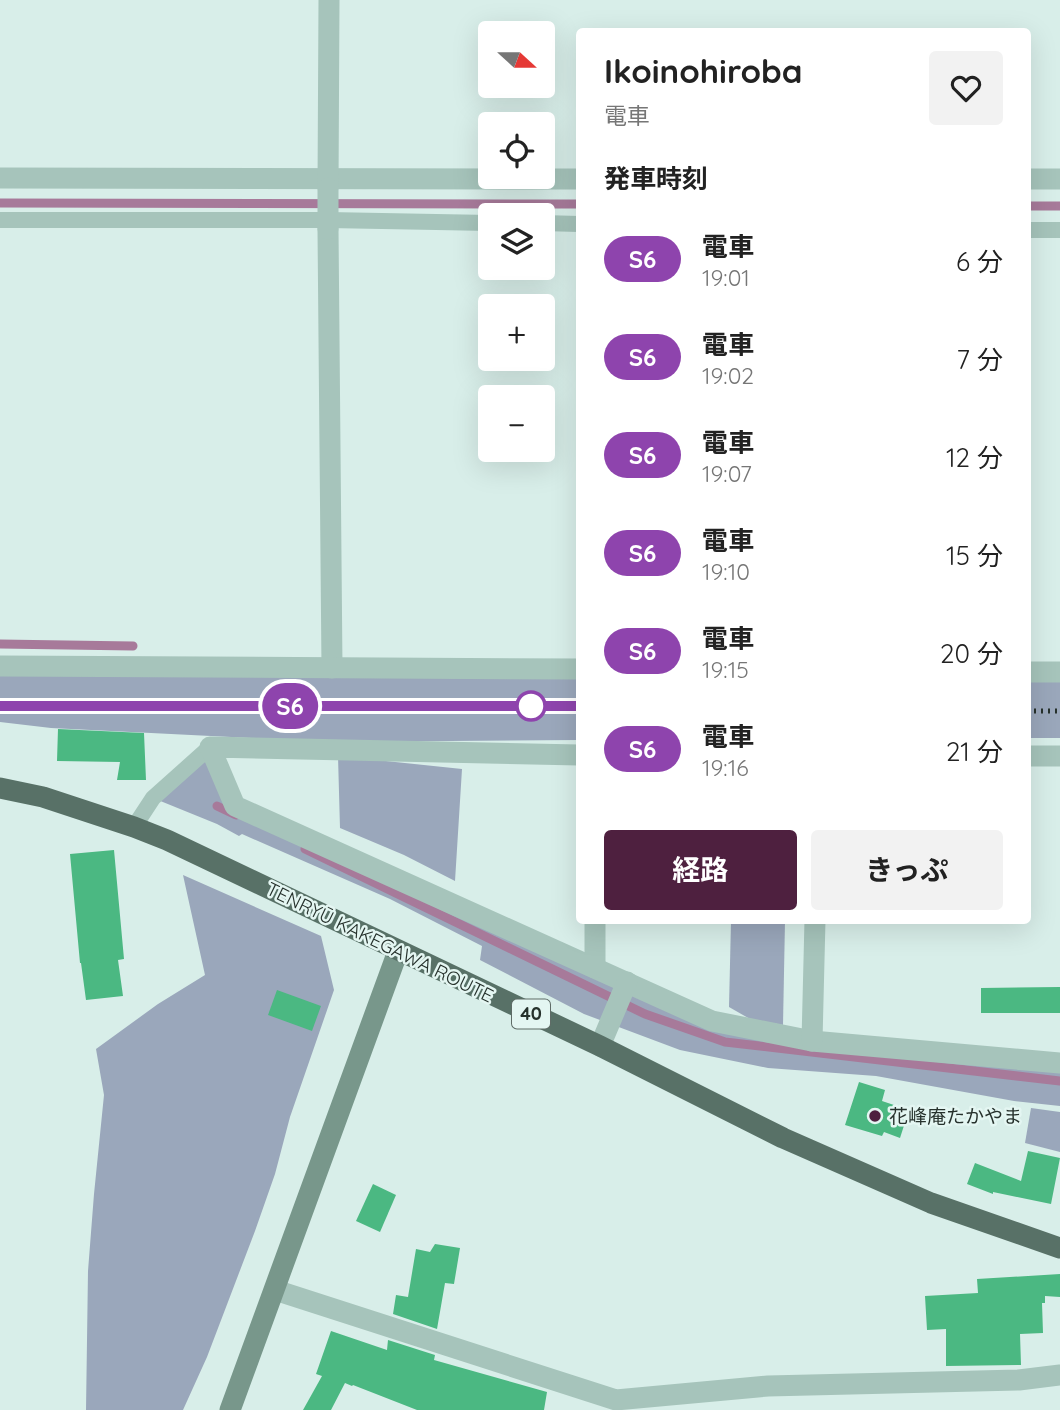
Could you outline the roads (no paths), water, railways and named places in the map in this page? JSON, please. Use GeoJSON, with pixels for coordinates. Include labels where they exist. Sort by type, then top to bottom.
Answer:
{"type":"FeatureCollection","features":[{"type":"Feature","properties":{"kind":"main road","name":"TENRYŪ KAKEGAWA ROUTE"},"geometry":{"type":"LineString","coordinates":[[0,788],[43,797],[167,840],[600,1046],[808,1149],[931,1203],[1060,1248]]}},
{"type":"Feature","properties":{"kind":"street"},"geometry":{"type":"LineString","coordinates":[[329,0],[332,668]]}},
{"type":"Feature","properties":{"kind":"street"},"geometry":{"type":"LineString","coordinates":[[0,178],[328,183],[576,178]]}},
{"type":"Feature","properties":{"kind":"street"},"geometry":{"type":"LineString","coordinates":[[1031,179],[1060,179]]}},
{"type":"Feature","properties":{"kind":"street"},"geometry":{"type":"LineString","coordinates":[[0,666],[576,669]]}},
{"type":"Feature","properties":{"kind":"street"},"geometry":{"type":"LineString","coordinates":[[1031,672],[1060,672]]}},
{"type":"Feature","properties":{"kind":"street"},"geometry":{"type":"LineString","coordinates":[[576,755],[210,747],[235,806],[595,968],[626,985],[712,1021],[812,1041],[1060,1063]]}},
{"type":"Feature","properties":{"kind":"street"},"geometry":{"type":"LineString","coordinates":[[1031,756],[1060,756]]}},
{"type":"Feature","properties":{"kind":"street"},"geometry":{"type":"LineString","coordinates":[[595,924],[595,968]]}},
{"type":"Feature","properties":{"kind":"street"},"geometry":{"type":"LineString","coordinates":[[812,1041],[815,924]]}},
{"type":"Feature","properties":{"kind":"street"},"geometry":{"type":"LineString","coordinates":[[230,1410],[398,951]]}},
{"type":"Feature","properties":{"kind":"street"},"geometry":{"type":"LineString","coordinates":[[600,1046],[626,985]]}},
{"type":"Feature","properties":{"kind":"street"},"geometry":{"type":"LineString","coordinates":[[275,1290],[616,1400],[768,1385],[1019,1380],[1060,1375]]}},
{"type":"Feature","properties":{"kind":"lane"},"geometry":{"type":"LineString","coordinates":[[0,220],[328,225],[478,223]]}},
{"type":"Feature","properties":{"kind":"lane"},"geometry":{"type":"LineString","coordinates":[[555,223],[576,224]]}},
{"type":"Feature","properties":{"kind":"lane"},"geometry":{"type":"LineString","coordinates":[[1031,230],[1060,230]]}},
{"type":"Feature","properties":{"kind":"lane"},"geometry":{"type":"LineString","coordinates":[[134,827],[153,799],[210,747]]}},
{"type":"Feature","properties":{"kind":"waterway"},"geometry":{"type":"LineString","coordinates":[[0,203],[576,204]]}},
{"type":"Feature","properties":{"kind":"waterway"},"geometry":{"type":"LineString","coordinates":[[1031,206],[1060,206]]}},
{"type":"Feature","properties":{"kind":"waterway"},"geometry":{"type":"LineString","coordinates":[[0,644],[133,646]]}},
{"type":"Feature","properties":{"kind":"waterway"},"geometry":{"type":"LineString","coordinates":[[217,806],[236,815]]}},
{"type":"Feature","properties":{"kind":"waterway"},"geometry":{"type":"LineString","coordinates":[[305,849],[645,1014],[725,1042],[1060,1081]]}},
{"type":"Feature","properties":{"kind":"railway"},"geometry":{"type":"LineString","coordinates":[[0,706],[576,706]]}},
{"type":"Feature","properties":{"kind":"railway"},"geometry":{"type":"LineString","coordinates":[[1031,711],[1060,711]]}},
{"type":"Feature","properties":{"kind":"train","name":"S6"},"geometry":{"type":"LineString","coordinates":[[0,706],[576,706]]}},
{"type":"Feature","properties":{"kind":"place","name":"花峰庵たかやま"},"geometry":{"type":"Point","coordinates":[875,1116]}}]}
